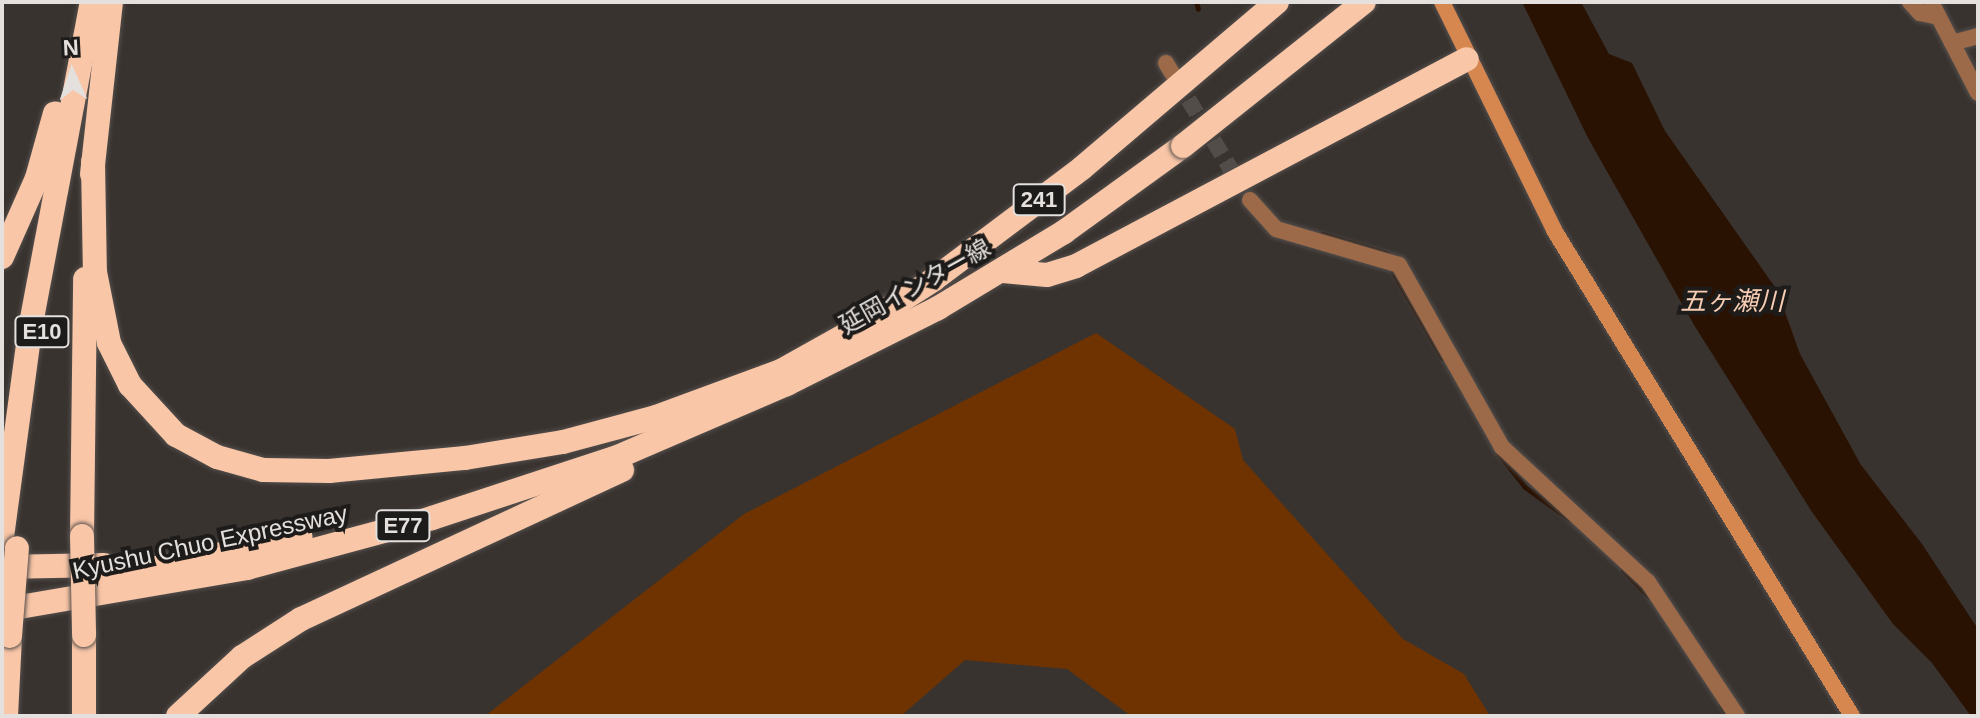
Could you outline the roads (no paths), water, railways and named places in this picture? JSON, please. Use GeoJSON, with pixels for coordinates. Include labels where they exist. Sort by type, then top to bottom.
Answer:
{"type":"FeatureCollection","features":[{"type":"Feature","properties":{"kind":"highway"},"geometry":{"type":"LineString","coordinates":[[2,257],[63,114],[80,2]]}},
{"type":"Feature","properties":{"kind":"highway","name":"E10"},"geometry":{"type":"LineString","coordinates":[[6,716],[5,621],[9,542],[30,329],[63,114],[92,2]]}},
{"type":"Feature","properties":{"kind":"highway"},"geometry":{"type":"LineString","coordinates":[[84,716],[83,313],[96,118],[111,2]]}},
{"type":"Feature","properties":{"kind":"highway","name":"241"},"geometry":{"type":"LineString","coordinates":[[784,377],[896,305],[972,251],[1145,118],[1277,2]]}},
{"type":"Feature","properties":{"kind":"highway","name":"延岡インター線"},"geometry":{"type":"LineString","coordinates":[[784,377],[1003,271],[1183,146],[1364,2]]}},
{"type":"Feature","properties":{"kind":"highway"},"geometry":{"type":"LineString","coordinates":[[1003,271],[1047,275],[1076,266],[1467,59]]}},
{"type":"Feature","properties":{"kind":"highway","name":"E10"},"geometry":{"type":"LineString","coordinates":[[9,542],[63,114]]}},
{"type":"Feature","properties":{"kind":"highway","name":"延岡インター線"},"geometry":{"type":"LineString","coordinates":[[784,377],[998,262],[1183,146]]}},
{"type":"Feature","properties":{"kind":"highway"},"geometry":{"type":"LineString","coordinates":[[93,162],[98,297],[119,365],[143,402],[176,435],[239,465],[329,471],[516,450],[609,431],[784,377]]}},
{"type":"Feature","properties":{"kind":"highway"},"geometry":{"type":"LineString","coordinates":[[2,473],[30,329]]}},
{"type":"Feature","properties":{"kind":"highway"},"geometry":{"type":"LineString","coordinates":[[178,716],[242,657],[301,619],[639,462],[784,377]]}},
{"type":"Feature","properties":{"kind":"highway","name":"Kyushu Chuo Expressway"},"geometry":{"type":"LineString","coordinates":[[2,595],[298,538],[550,464],[784,377]]}},
{"type":"Feature","properties":{"kind":"highway","name":"Kyushu Chuo Expressway"},"geometry":{"type":"LineString","coordinates":[[5,621],[70,601],[247,568],[495,499],[615,458],[784,377]]}},
{"type":"Feature","properties":{"kind":"highway"},"geometry":{"type":"LineString","coordinates":[[2,567],[160,561],[298,538]]}},
{"type":"Feature","properties":{"kind":"street"},"geometry":{"type":"LineString","coordinates":[[1442,2],[1467,59],[1554,230],[1852,716]]}},
{"type":"Feature","properties":{"kind":"street"},"geometry":{"type":"LineString","coordinates":[[1910,2],[1920,13],[1935,10],[1978,93]]}},
{"type":"Feature","properties":{"kind":"street"},"geometry":{"type":"LineString","coordinates":[[1952,43],[1978,36]]}},
{"type":"Feature","properties":{"kind":"street"},"geometry":{"type":"LineString","coordinates":[[1250,200],[1276,229],[1399,265],[1502,447],[1648,582],[1737,716]]}},
{"type":"Feature","properties":{"kind":"water","name":"五ヶ瀬川"},"geometry":{"type":"Polygon","coordinates":[[[1522,2],[1581,2],[1609,54],[1632,63],[1665,131],[1777,290],[1800,354],[1861,465],[1922,544],[1978,629],[1978,716],[1971,716],[1932,663],[1893,624],[1812,512],[1694,325],[1588,138],[1522,2]]]}},
{"type":"Feature","properties":{"kind":"waterway"},"geometry":{"type":"LineString","coordinates":[[1196,2],[1198,9]]}},
{"type":"Feature","properties":{"kind":"waterway"},"geometry":{"type":"LineString","coordinates":[[1322,234],[1386,253]]}},
{"type":"Feature","properties":{"kind":"waterway"},"geometry":{"type":"LineString","coordinates":[[1393,272],[1442,358]]}},
{"type":"Feature","properties":{"kind":"waterway"},"geometry":{"type":"LineString","coordinates":[[1498,453],[1525,487],[1569,519]]}},
{"type":"Feature","properties":{"kind":"waterway"},"geometry":{"type":"LineString","coordinates":[[1623,570],[1649,597]]}},
{"type":"Feature","properties":{"kind":"waterway"},"geometry":{"type":"LineString","coordinates":[[1721,705],[1727,716]]}},
{"type":"Feature","properties":{"kind":"tunnel"},"geometry":{"type":"LineString","coordinates":[[1176,79],[1243,189]]}}]}
